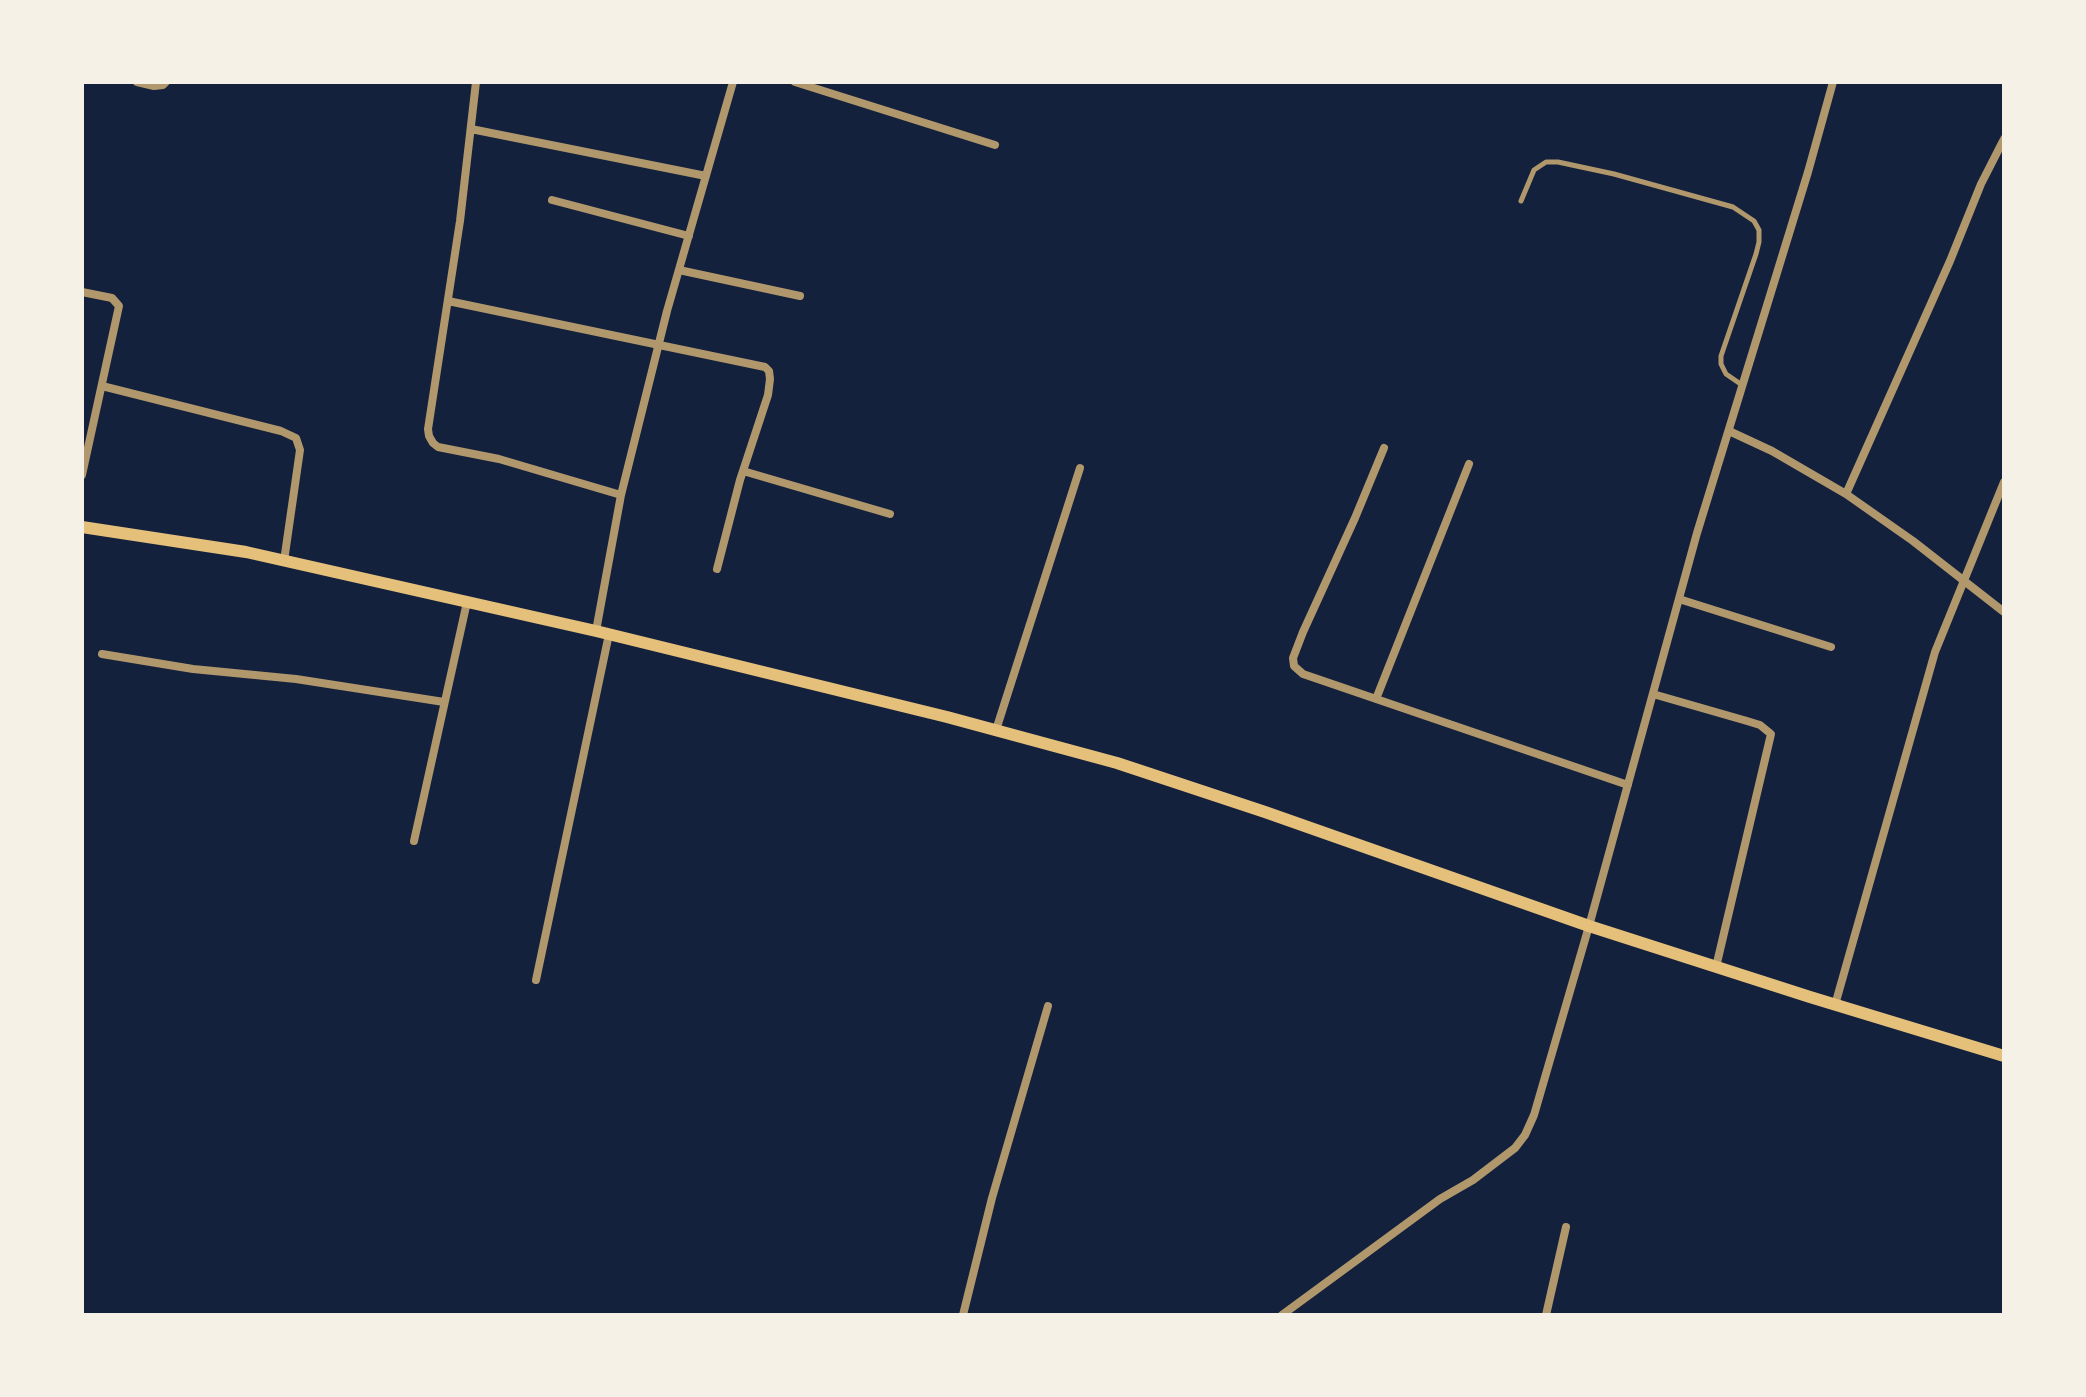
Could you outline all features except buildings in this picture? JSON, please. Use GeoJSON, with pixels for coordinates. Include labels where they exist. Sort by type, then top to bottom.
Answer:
{"type":"FeatureCollection","features":[{"type":"Feature","properties":{"kind":"main road"},"geometry":{"type":"LineString","coordinates":[[82,527],[246,552],[603,632],[996,730],[1147,773],[1589,926],[2004,1056]]}},
{"type":"Feature","properties":{"kind":"street"},"geometry":{"type":"LineString","coordinates":[[137,82],[154,86],[166,82]]}},
{"type":"Feature","properties":{"kind":"street"},"geometry":{"type":"LineString","coordinates":[[476,82],[460,221],[428,429],[433,443],[438,447],[499,459],[621,495]]}},
{"type":"Feature","properties":{"kind":"street"},"geometry":{"type":"LineString","coordinates":[[536,980],[603,632],[621,495],[679,270],[733,82]]}},
{"type":"Feature","properties":{"kind":"street"},"geometry":{"type":"LineString","coordinates":[[795,82],[995,145]]}},
{"type":"Feature","properties":{"kind":"street"},"geometry":{"type":"LineString","coordinates":[[1282,1315],[1515,1148],[1534,1115],[1679,599],[1833,82]]}},
{"type":"Feature","properties":{"kind":"street"},"geometry":{"type":"LineString","coordinates":[[471,129],[706,176]]}},
{"type":"Feature","properties":{"kind":"street"},"geometry":{"type":"LineString","coordinates":[[1846,494],[1981,184],[2004,139]]}},
{"type":"Feature","properties":{"kind":"street"},"geometry":{"type":"LineString","coordinates":[[552,200],[689,236]]}},
{"type":"Feature","properties":{"kind":"street"},"geometry":{"type":"LineString","coordinates":[[679,270],[800,296]]}},
{"type":"Feature","properties":{"kind":"street"},"geometry":{"type":"LineString","coordinates":[[82,292],[112,298],[119,306],[82,475]]}},
{"type":"Feature","properties":{"kind":"street"},"geometry":{"type":"LineString","coordinates":[[448,301],[760,364],[769,371],[768,395],[743,471],[717,569]]}},
{"type":"Feature","properties":{"kind":"street"},"geometry":{"type":"LineString","coordinates":[[102,386],[281,431],[296,438],[300,450],[284,561]]}},
{"type":"Feature","properties":{"kind":"street"},"geometry":{"type":"LineString","coordinates":[[1729,431],[1772,451],[1846,494],[1913,541],[2004,612]]}},
{"type":"Feature","properties":{"kind":"street"},"geometry":{"type":"LineString","coordinates":[[1384,448],[1293,658],[1294,666],[1303,674],[1628,785]]}},
{"type":"Feature","properties":{"kind":"street"},"geometry":{"type":"LineString","coordinates":[[1376,699],[1469,464]]}},
{"type":"Feature","properties":{"kind":"street"},"geometry":{"type":"LineString","coordinates":[[996,730],[1080,468]]}},
{"type":"Feature","properties":{"kind":"street"},"geometry":{"type":"LineString","coordinates":[[743,471],[890,514]]}},
{"type":"Feature","properties":{"kind":"street"},"geometry":{"type":"LineString","coordinates":[[1835,1005],[1931,666],[2004,482]]}},
{"type":"Feature","properties":{"kind":"street"},"geometry":{"type":"LineString","coordinates":[[1679,599],[1831,647]]}},
{"type":"Feature","properties":{"kind":"street"},"geometry":{"type":"LineString","coordinates":[[414,841],[467,602]]}},
{"type":"Feature","properties":{"kind":"street"},"geometry":{"type":"LineString","coordinates":[[102,654],[444,702]]}},
{"type":"Feature","properties":{"kind":"street"},"geometry":{"type":"LineString","coordinates":[[1653,694],[1760,725],[1771,734],[1716,967]]}},
{"type":"Feature","properties":{"kind":"street"},"geometry":{"type":"LineString","coordinates":[[963,1315],[992,1198],[1048,1006]]}},
{"type":"Feature","properties":{"kind":"street"},"geometry":{"type":"LineString","coordinates":[[1546,1315],[1566,1227]]}},
{"type":"Feature","properties":{"kind":"lane"},"geometry":{"type":"LineString","coordinates":[[1521,201],[1534,170],[1546,162],[1558,162],[1733,207],[1754,221],[1759,230],[1759,242],[1721,356],[1726,374],[1743,385]]}}]}
